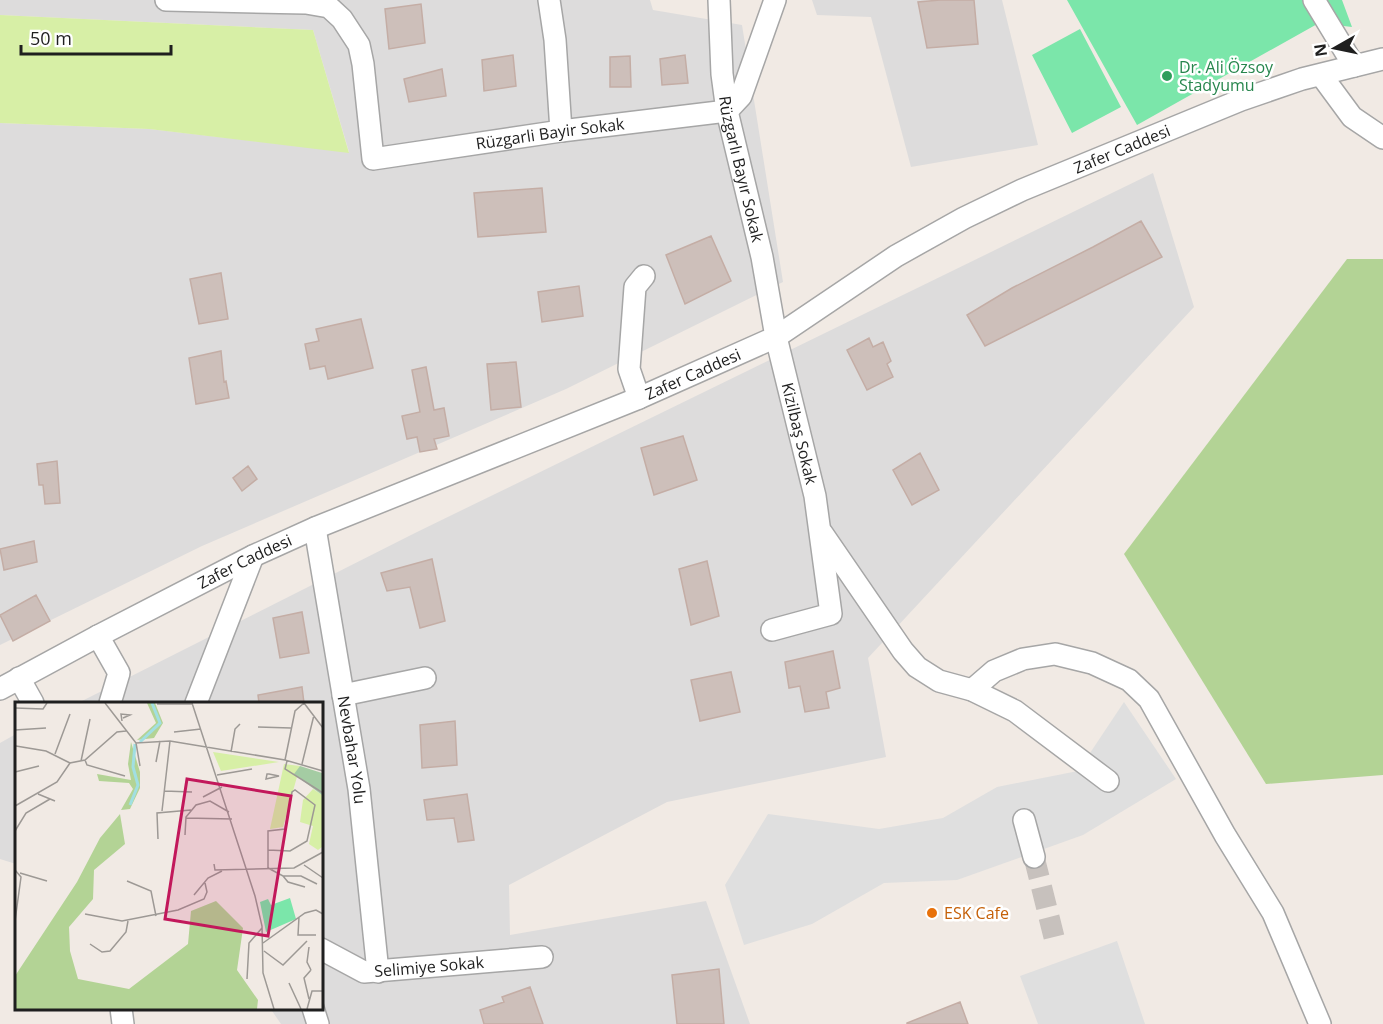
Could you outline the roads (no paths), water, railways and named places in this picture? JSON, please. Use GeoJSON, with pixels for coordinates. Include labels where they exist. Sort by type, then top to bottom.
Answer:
{"type":"FeatureCollection","features":[{"type":"Feature","properties":{"kind":"street","name":"Rüzgarli Bayir Sokak"},"geometry":{"type":"LineString","coordinates":[[166,0],[306,3],[329,7],[342,20],[359,45],[373,159],[561,131],[727,111]]}},
{"type":"Feature","properties":{"kind":"street"},"geometry":{"type":"LineString","coordinates":[[549,0],[556,51],[561,131]]}},
{"type":"Feature","properties":{"kind":"street","name":"Rüzgarlı Bayır Sokak"},"geometry":{"type":"LineString","coordinates":[[720,0],[722,74],[727,111],[762,257],[776,337]]}},
{"type":"Feature","properties":{"kind":"street"},"geometry":{"type":"LineString","coordinates":[[727,111],[741,96],[776,0]]}},
{"type":"Feature","properties":{"kind":"street"},"geometry":{"type":"LineString","coordinates":[[1314,0],[1354,66]]}},
{"type":"Feature","properties":{"kind":"street","name":"Zafer Caddesi"},"geometry":{"type":"LineString","coordinates":[[0,689],[254,556],[315,528],[639,398],[776,337],[896,256],[964,218],[1022,190],[1240,100],[1383,59]]}},
{"type":"Feature","properties":{"kind":"street"},"geometry":{"type":"LineString","coordinates":[[1321,75],[1352,117],[1383,138]]}},
{"type":"Feature","properties":{"kind":"street"},"geometry":{"type":"LineString","coordinates":[[639,398],[629,369],[634,287],[644,276]]}},
{"type":"Feature","properties":{"kind":"street","name":"Kizilbaş Sokak"},"geometry":{"type":"LineString","coordinates":[[772,630],[831,614],[815,496],[776,337]]}},
{"type":"Feature","properties":{"kind":"street","name":"Nevbahar Yolu"},"geometry":{"type":"LineString","coordinates":[[315,528],[359,789],[378,972]]}},
{"type":"Feature","properties":{"kind":"street"},"geometry":{"type":"LineString","coordinates":[[820,530],[916,667],[939,681],[972,690],[1015,711],[1108,781]]}},
{"type":"Feature","properties":{"kind":"street"},"geometry":{"type":"LineString","coordinates":[[196,702],[254,556]]}},
{"type":"Feature","properties":{"kind":"street"},"geometry":{"type":"LineString","coordinates":[[98,636],[119,673],[110,702]]}},
{"type":"Feature","properties":{"kind":"street"},"geometry":{"type":"LineString","coordinates":[[972,690],[994,671],[1023,659],[1055,654],[1092,663],[1129,680],[1149,699],[1225,835],[1273,913],[1320,1024]]}},
{"type":"Feature","properties":{"kind":"street"},"geometry":{"type":"LineString","coordinates":[[19,678],[32,702]]}},
{"type":"Feature","properties":{"kind":"street"},"geometry":{"type":"LineString","coordinates":[[343,695],[425,678]]}},
{"type":"Feature","properties":{"kind":"street"},"geometry":{"type":"LineString","coordinates":[[1024,820],[1034,857]]}},
{"type":"Feature","properties":{"kind":"street","name":"Selimiye Sokak"},"geometry":{"type":"LineString","coordinates":[[322,950],[364,972],[542,957]]}},
{"type":"Feature","properties":{"kind":"street"},"geometry":{"type":"LineString","coordinates":[[121,1009],[123,1024]]}},
{"type":"Feature","properties":{"kind":"street"},"geometry":{"type":"LineString","coordinates":[[313,1009],[318,1024]]}},
{"type":"Feature","properties":{"kind":"tunnel"},"geometry":{"type":"LineString","coordinates":[[1034,857],[1054,937]]}},
{"type":"Feature","properties":{"kind":"place","name":"Dr. Ali Özsoy Stadyumu"},"geometry":{"type":"Point","coordinates":[1167,76]}},
{"type":"Feature","properties":{"kind":"place","name":"ESK Cafe"},"geometry":{"type":"Point","coordinates":[932,913]}}]}
